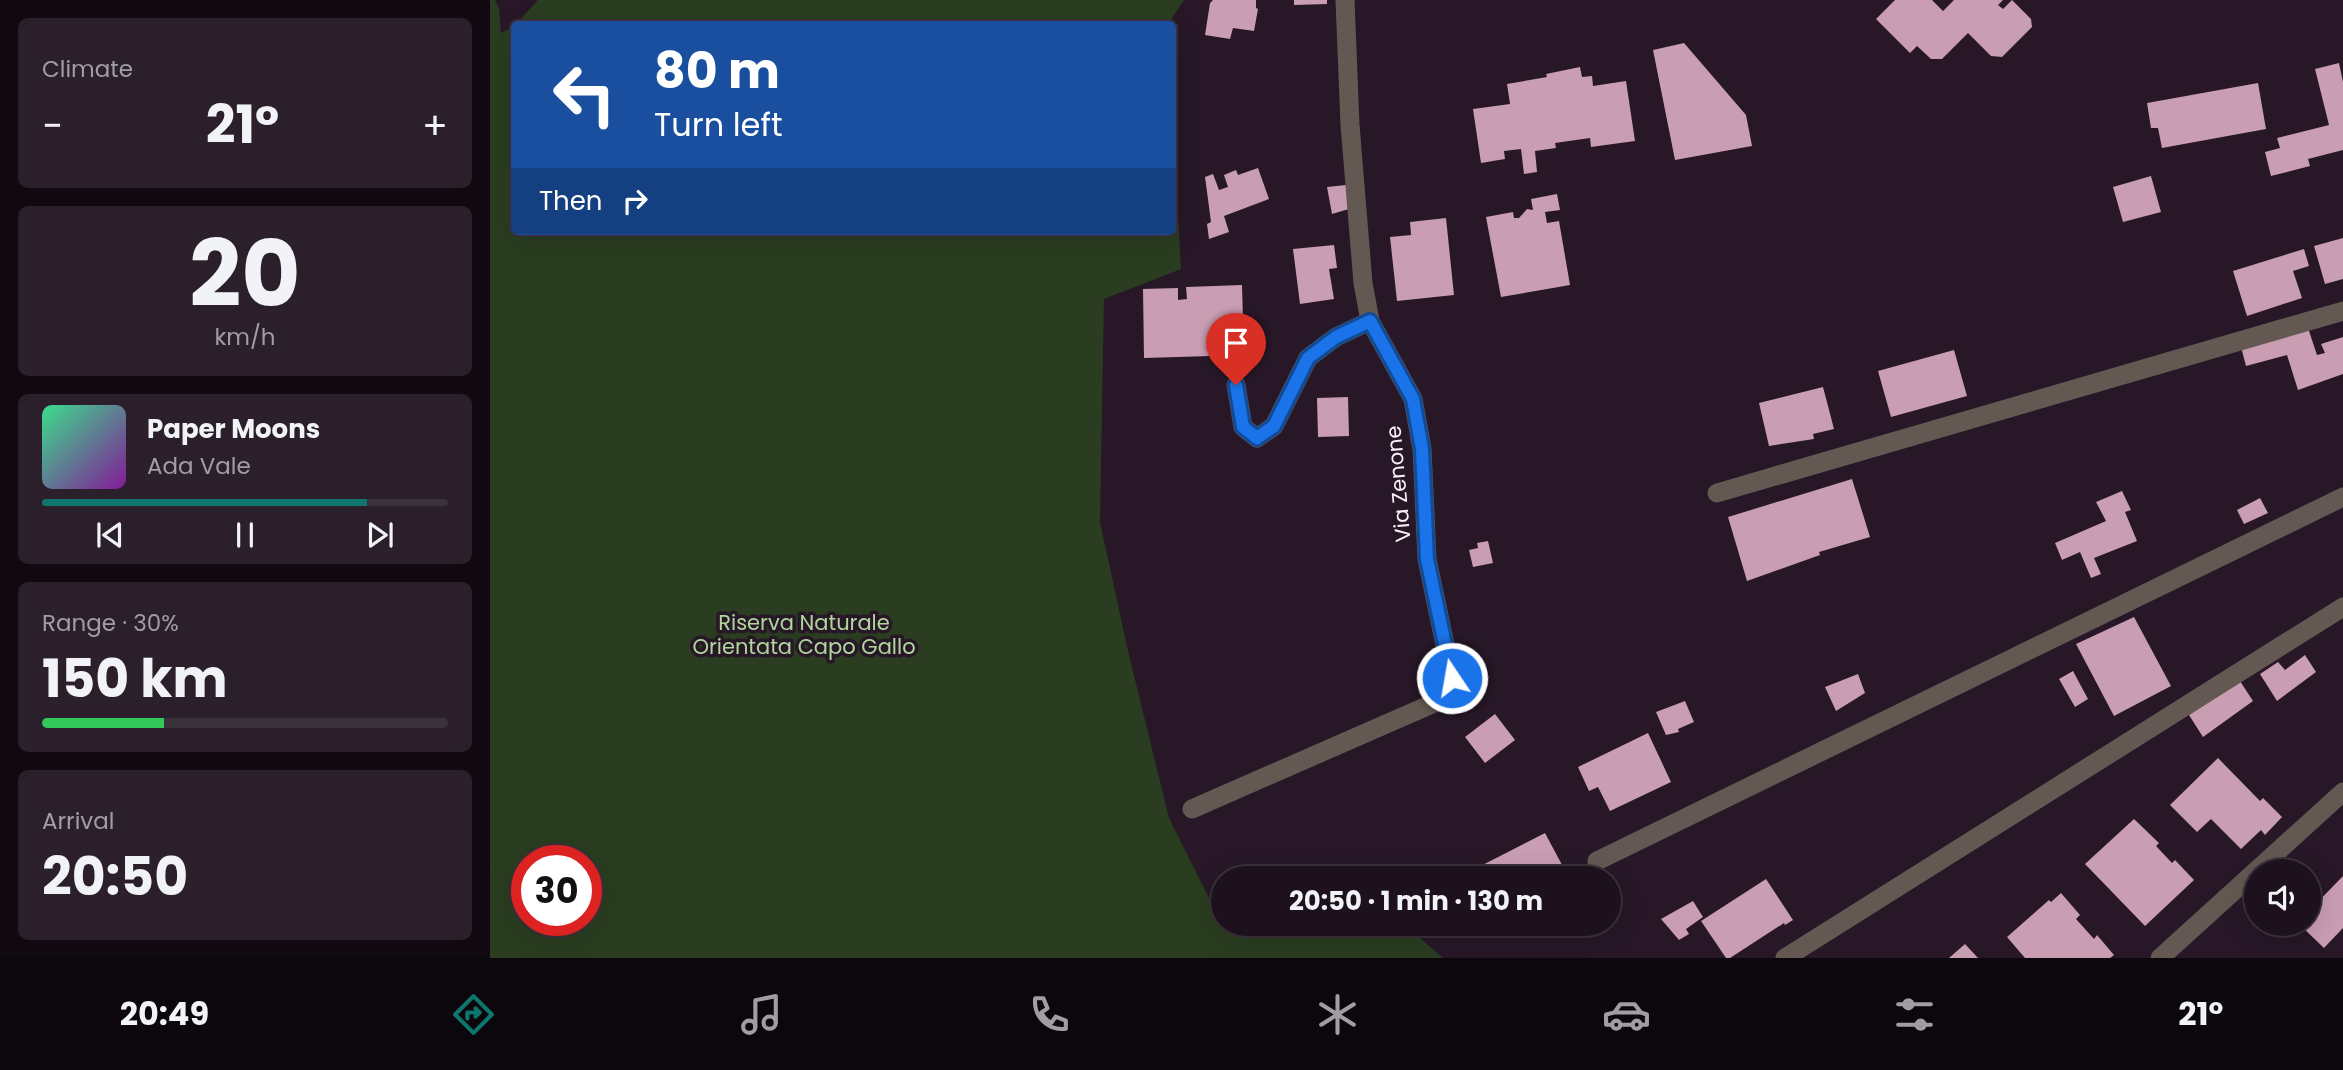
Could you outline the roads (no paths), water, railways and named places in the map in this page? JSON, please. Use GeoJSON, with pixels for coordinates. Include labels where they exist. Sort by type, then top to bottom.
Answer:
{"type":"FeatureCollection","features":[{"type":"Feature","properties":{"kind":"street","name":"Via Zenone"},"geometry":{"type":"LineString","coordinates":[[1192,809],[1441,699],[1452,678],[1427,559],[1422,449],[1413,399],[1370,321],[1363,283],[1350,125],[1345,0]]}},
{"type":"Feature","properties":{"kind":"street"},"geometry":{"type":"LineString","coordinates":[[1717,493],[2343,311]]}},
{"type":"Feature","properties":{"kind":"street"},"geometry":{"type":"LineString","coordinates":[[1236,385],[1243,427],[1257,438],[1274,426],[1308,358],[1336,337],[1370,321]]}},
{"type":"Feature","properties":{"kind":"street"},"geometry":{"type":"LineString","coordinates":[[1597,862],[2343,497]]}},
{"type":"Feature","properties":{"kind":"street"},"geometry":{"type":"LineString","coordinates":[[1785,958],[2343,607]]}},
{"type":"Feature","properties":{"kind":"street"},"geometry":{"type":"LineString","coordinates":[[2160,958],[2343,792]]}},
{"type":"Feature","properties":{"kind":"park label","name":"Riserva Naturale Orientata Capo Gallo"},"geometry":{"type":"Point","coordinates":[804,634]}}]}
